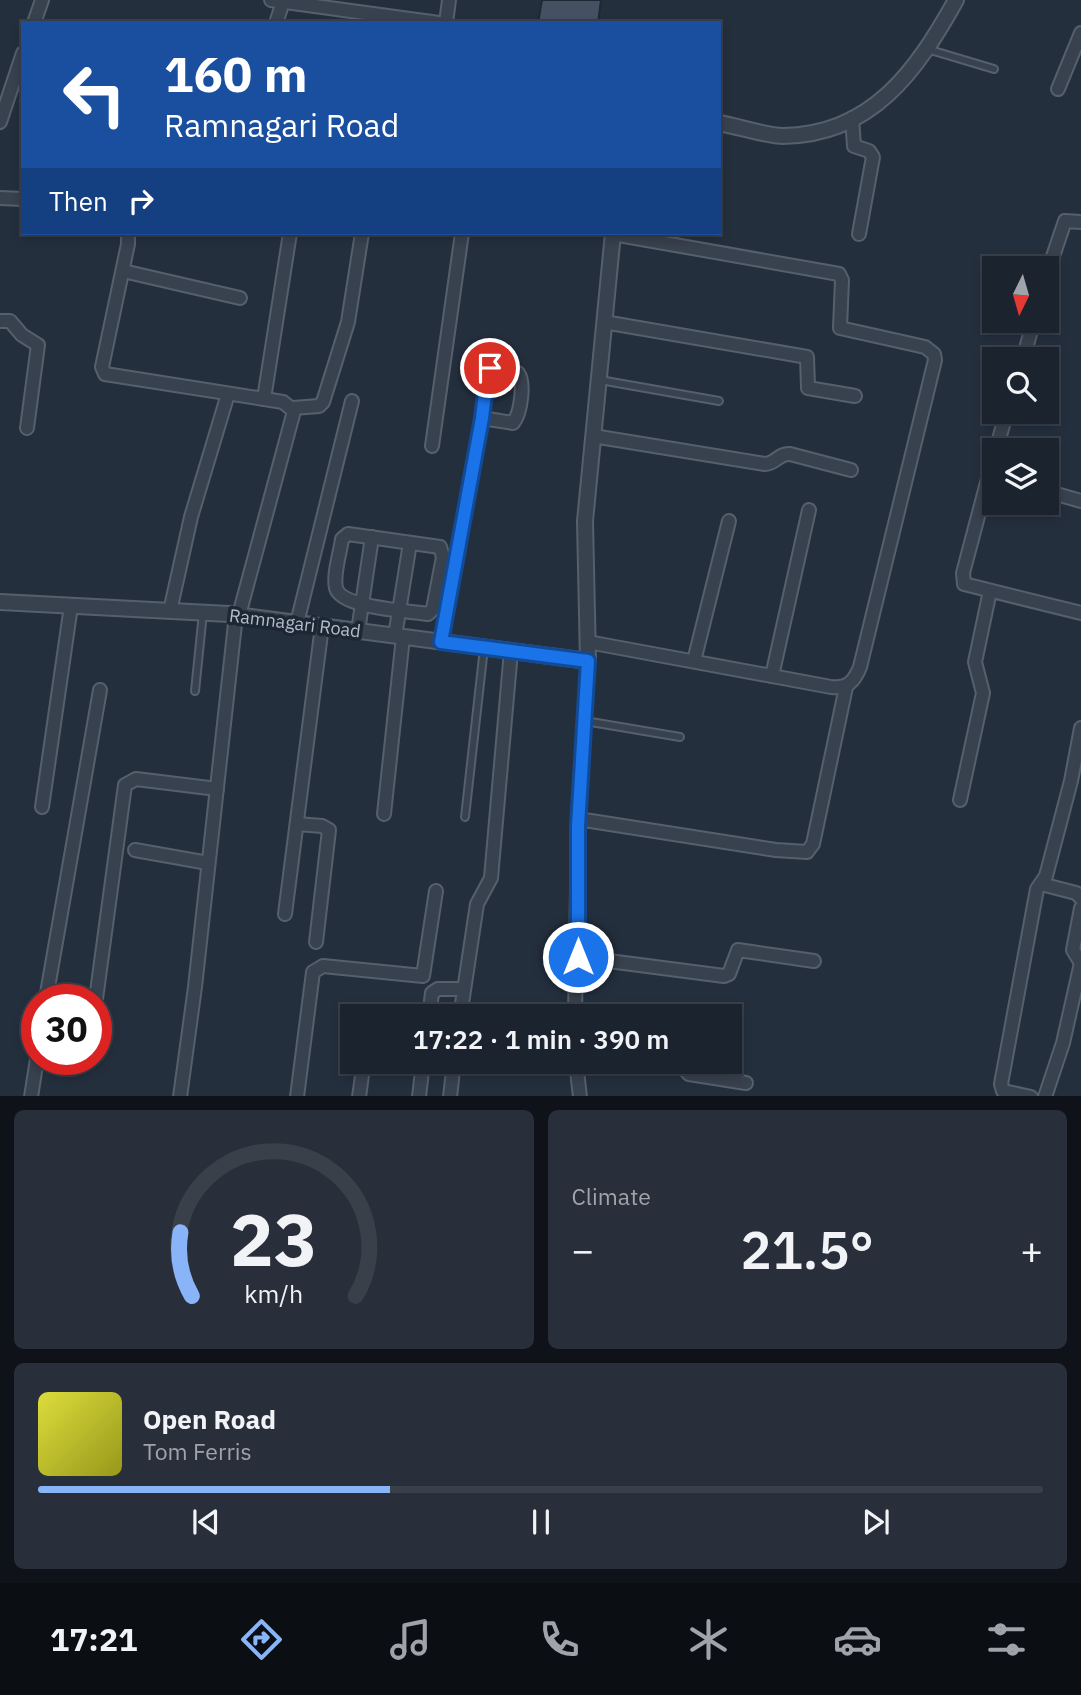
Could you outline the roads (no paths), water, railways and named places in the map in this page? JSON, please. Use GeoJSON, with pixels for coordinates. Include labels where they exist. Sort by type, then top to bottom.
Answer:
{"type":"FeatureCollection","features":[{"type":"Feature","properties":{"kind":"street"},"geometry":{"type":"LineString","coordinates":[[35,21],[42,0]]}},
{"type":"Feature","properties":{"kind":"street"},"geometry":{"type":"LineString","coordinates":[[446,21],[449,0]]}},
{"type":"Feature","properties":{"kind":"street"},"geometry":{"type":"LineString","coordinates":[[721,123],[780,136],[826,131],[876,107],[914,70],[956,0]]}},
{"type":"Feature","properties":{"kind":"street"},"geometry":{"type":"LineString","coordinates":[[276,21],[277,1],[424,21]]}},
{"type":"Feature","properties":{"kind":"street"},"geometry":{"type":"LineString","coordinates":[[1058,89],[1081,33]]}},
{"type":"Feature","properties":{"kind":"street"},"geometry":{"type":"LineString","coordinates":[[0,122],[20,70]]}},
{"type":"Feature","properties":{"kind":"street"},"geometry":{"type":"LineString","coordinates":[[852,118],[853,143],[873,157],[859,234]]}},
{"type":"Feature","properties":{"kind":"street"},"geometry":{"type":"LineString","coordinates":[[0,198],[21,199]]}},
{"type":"Feature","properties":{"kind":"street"},"geometry":{"type":"LineString","coordinates":[[1053,256],[1065,221],[1081,222]]}},
{"type":"Feature","properties":{"kind":"street"},"geometry":{"type":"LineString","coordinates":[[128,235],[103,367],[105,374],[282,402],[293,408],[319,406],[323,402],[348,322],[362,235]]}},
{"type":"Feature","properties":{"kind":"street"},"geometry":{"type":"LineString","coordinates":[[264,399],[290,235]]}},
{"type":"Feature","properties":{"kind":"street"},"geometry":{"type":"LineString","coordinates":[[432,446],[461,235]]}},
{"type":"Feature","properties":{"kind":"street"},"geometry":{"type":"LineString","coordinates":[[576,1004],[578,819],[588,661],[585,520],[613,235]]}},
{"type":"Feature","properties":{"kind":"street"},"geometry":{"type":"LineString","coordinates":[[588,642],[831,687],[846,687],[852,683],[860,667],[935,366],[934,354],[925,347],[840,328],[842,280],[839,274],[619,235]]}},
{"type":"Feature","properties":{"kind":"street"},"geometry":{"type":"LineString","coordinates":[[123,271],[240,299]]}},
{"type":"Feature","properties":{"kind":"street"},"geometry":{"type":"LineString","coordinates":[[0,321],[10,321],[38,345],[27,428]]}},
{"type":"Feature","properties":{"kind":"street"},"geometry":{"type":"LineString","coordinates":[[604,322],[807,357],[808,388],[855,396]]}},
{"type":"Feature","properties":{"kind":"street"},"geometry":{"type":"LineString","coordinates":[[441,642],[482,418],[488,369],[518,373],[522,383],[517,418],[513,423],[482,418]]}},
{"type":"Feature","properties":{"kind":"street"},"geometry":{"type":"LineString","coordinates":[[170,611],[191,517],[228,394]]}},
{"type":"Feature","properties":{"kind":"street"},"geometry":{"type":"LineString","coordinates":[[297,623],[352,401]]}},
{"type":"Feature","properties":{"kind":"street"},"geometry":{"type":"LineString","coordinates":[[180,1096],[238,615],[293,421],[293,408]]}},
{"type":"Feature","properties":{"kind":"street"},"geometry":{"type":"LineString","coordinates":[[593,436],[765,464],[772,463],[783,454],[790,454],[851,470]]}},
{"type":"Feature","properties":{"kind":"street"},"geometry":{"type":"LineString","coordinates":[[1059,494],[1081,500]]}},
{"type":"Feature","properties":{"kind":"street"},"geometry":{"type":"LineString","coordinates":[[982,508],[963,579],[966,585],[1081,613]]}},
{"type":"Feature","properties":{"kind":"street"},"geometry":{"type":"LineString","coordinates":[[772,676],[809,510]]}},
{"type":"Feature","properties":{"kind":"street"},"geometry":{"type":"LineString","coordinates":[[694,661],[730,521]]}},
{"type":"Feature","properties":{"kind":"street"},"geometry":{"type":"LineString","coordinates":[[348,534],[410,543],[440,547],[443,557],[436,601],[428,614],[352,602],[337,592],[342,539],[348,534]]}},
{"type":"Feature","properties":{"kind":"street"},"geometry":{"type":"LineString","coordinates":[[358,631],[372,537]]}},
{"type":"Feature","properties":{"kind":"street"},"geometry":{"type":"LineString","coordinates":[[384,814],[399,636],[398,610],[410,543]]}},
{"type":"Feature","properties":{"kind":"street"},"geometry":{"type":"LineString","coordinates":[[960,800],[983,694],[975,662],[990,591]]}},
{"type":"Feature","properties":{"kind":"street","name":"Ramnagari Road"},"geometry":{"type":"LineString","coordinates":[[0,602],[238,615],[588,661]]}},
{"type":"Feature","properties":{"kind":"street"},"geometry":{"type":"LineString","coordinates":[[42,807],[71,606]]}},
{"type":"Feature","properties":{"kind":"street"},"geometry":{"type":"LineString","coordinates":[[285,914],[322,626]]}},
{"type":"Feature","properties":{"kind":"street"},"geometry":{"type":"LineString","coordinates":[[462,1004],[477,904],[491,878],[511,651]]}},
{"type":"Feature","properties":{"kind":"street"},"geometry":{"type":"LineString","coordinates":[[578,819],[776,850],[807,852],[813,844],[846,687]]}},
{"type":"Feature","properties":{"kind":"street"},"geometry":{"type":"LineString","coordinates":[[49,984],[100,690]]}},
{"type":"Feature","properties":{"kind":"street"},"geometry":{"type":"LineString","coordinates":[[1026,1096],[1003,1091],[1001,1084],[1041,884],[1046,876],[1071,780],[1081,728]]}},
{"type":"Feature","properties":{"kind":"street"},"geometry":{"type":"LineString","coordinates":[[98,984],[125,785],[136,779],[217,789]]}},
{"type":"Feature","properties":{"kind":"street"},"geometry":{"type":"LineString","coordinates":[[297,824],[322,826],[329,830],[316,942]]}},
{"type":"Feature","properties":{"kind":"street"},"geometry":{"type":"LineString","coordinates":[[135,850],[208,863]]}},
{"type":"Feature","properties":{"kind":"street"},"geometry":{"type":"LineString","coordinates":[[1041,884],[1076,893],[1081,898]]}},
{"type":"Feature","properties":{"kind":"street"},"geometry":{"type":"LineString","coordinates":[[297,1096],[313,972],[323,966],[423,976],[436,891]]}},
{"type":"Feature","properties":{"kind":"street"},"geometry":{"type":"LineString","coordinates":[[1045,1096],[1063,1043],[1081,963],[1073,950],[1081,908]]}},
{"type":"Feature","properties":{"kind":"street"},"geometry":{"type":"LineString","coordinates":[[578,957],[724,976],[729,974],[738,950],[814,961]]}},
{"type":"Feature","properties":{"kind":"street"},"geometry":{"type":"LineString","coordinates":[[431,1004],[432,993],[438,989],[464,989]]}},
{"type":"Feature","properties":{"kind":"street"},"geometry":{"type":"LineString","coordinates":[[359,1096],[362,1074]]}},
{"type":"Feature","properties":{"kind":"street"},"geometry":{"type":"LineString","coordinates":[[419,1096],[422,1074]]}},
{"type":"Feature","properties":{"kind":"street"},"geometry":{"type":"LineString","coordinates":[[450,1096],[453,1074]]}},
{"type":"Feature","properties":{"kind":"street"},"geometry":{"type":"LineString","coordinates":[[577,1074],[579,1096]]}},
{"type":"Feature","properties":{"kind":"street"},"geometry":{"type":"LineString","coordinates":[[689,1074],[746,1083]]}},
{"type":"Feature","properties":{"kind":"street"},"geometry":{"type":"LineString","coordinates":[[32,1096],[35,1075]]}},
{"type":"Feature","properties":{"kind":"lane"},"geometry":{"type":"LineString","coordinates":[[927,49],[994,69]]}},
{"type":"Feature","properties":{"kind":"lane"},"geometry":{"type":"LineString","coordinates":[[598,380],[719,401]]}},
{"type":"Feature","properties":{"kind":"lane"},"geometry":{"type":"LineString","coordinates":[[195,691],[203,613]]}},
{"type":"Feature","properties":{"kind":"lane"},"geometry":{"type":"LineString","coordinates":[[465,817],[484,648]]}},
{"type":"Feature","properties":{"kind":"lane"},"geometry":{"type":"LineString","coordinates":[[584,721],[680,737]]}}]}
